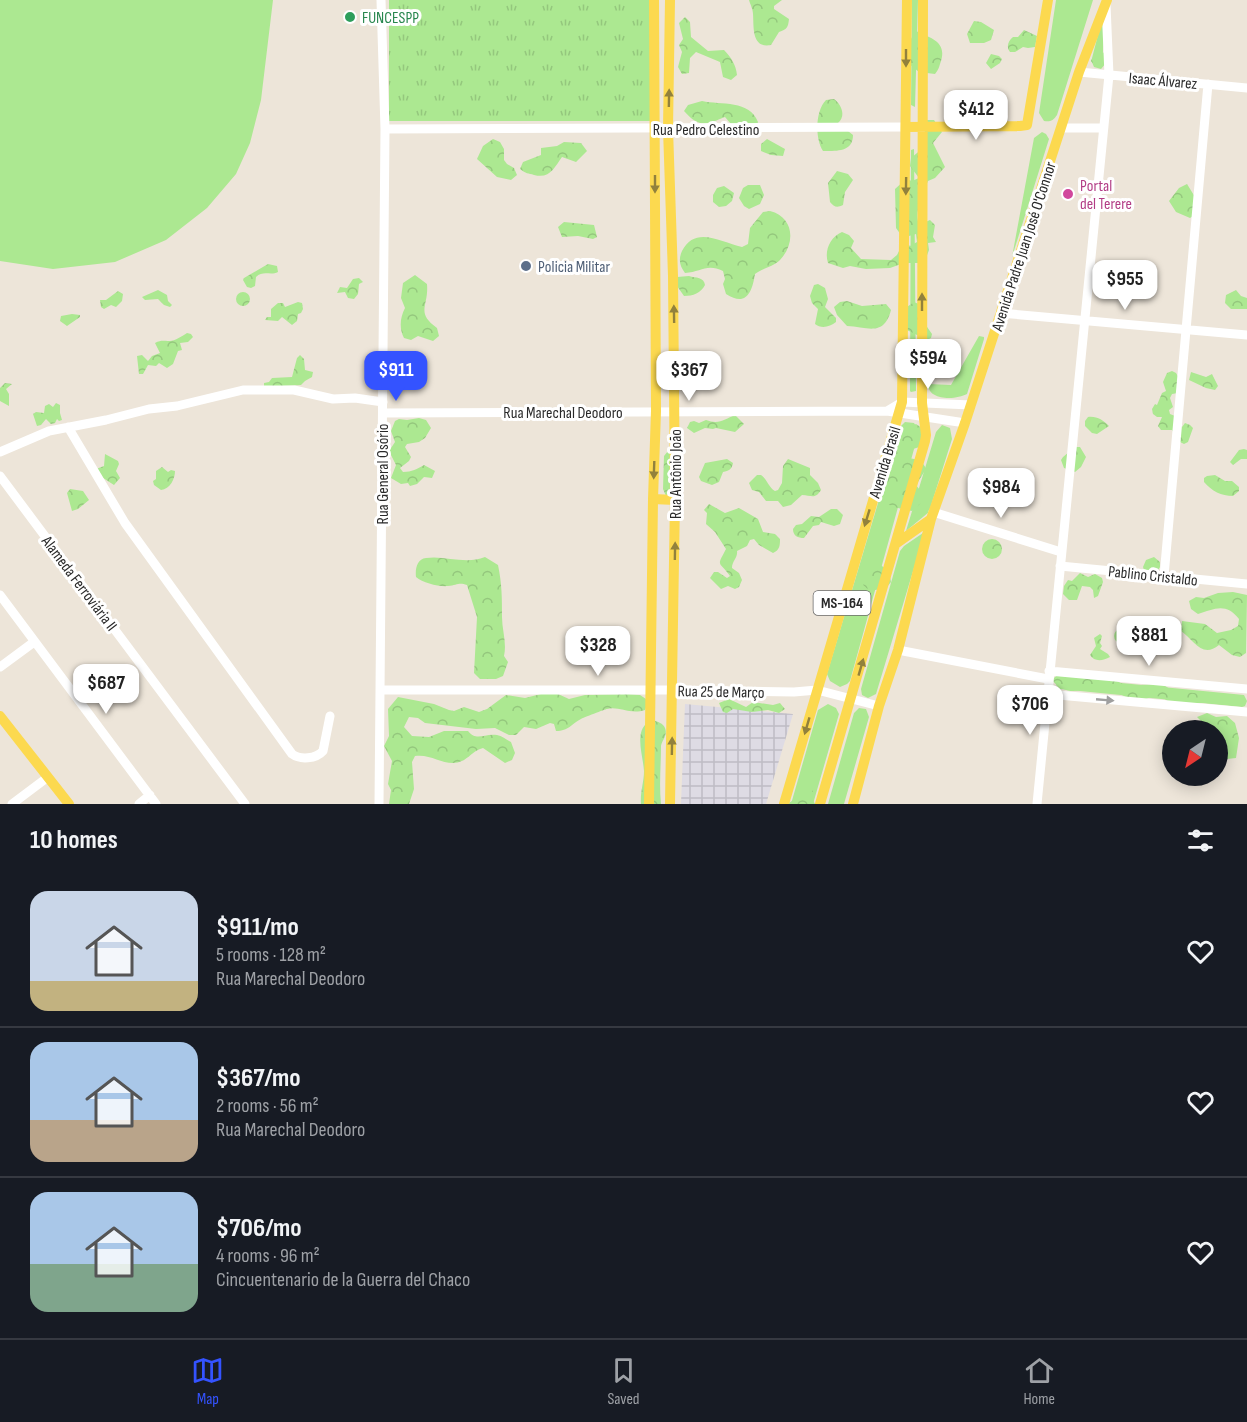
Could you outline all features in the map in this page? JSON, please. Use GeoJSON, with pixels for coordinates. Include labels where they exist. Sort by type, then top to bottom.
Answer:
{"type":"FeatureCollection","features":[{"type":"Feature","properties":{"kind":"main road","name":"Rua Antônio João"},"geometry":{"type":"LineString","coordinates":[[649,804],[656,411],[654,0]]}},
{"type":"Feature","properties":{"kind":"main road","name":"Rua Antônio João"},"geometry":{"type":"LineString","coordinates":[[670,0],[668,129],[675,412],[670,804]]}},
{"type":"Feature","properties":{"kind":"main road","name":"Avenida Brasil"},"geometry":{"type":"LineString","coordinates":[[784,804],[893,413],[902,402],[907,0]]}},
{"type":"Feature","properties":{"kind":"main road","name":"Avenida Brasil"},"geometry":{"type":"LineString","coordinates":[[820,804],[925,441],[925,418],[922,403],[923,0]]}},
{"type":"Feature","properties":{"kind":"main road","name":"Rua Pedro Celestino"},"geometry":{"type":"LineString","coordinates":[[906,127],[1026,125],[1029,120],[1048,0]]}},
{"type":"Feature","properties":{"kind":"main road","name":"Avenida Padre Juan José O'Connor"},"geometry":{"type":"LineString","coordinates":[[853,804],[879,706],[898,650],[932,516],[971,405],[1079,72],[1107,2]]}},
{"type":"Feature","properties":{"kind":"main road"},"geometry":{"type":"LineString","coordinates":[[656,277],[673,276]]}},
{"type":"Feature","properties":{"kind":"main road"},"geometry":{"type":"LineString","coordinates":[[653,499],[675,500]]}},
{"type":"Feature","properties":{"kind":"main road"},"geometry":{"type":"LineString","coordinates":[[897,543],[932,516]]}},
{"type":"Feature","properties":{"kind":"main road"},"geometry":{"type":"LineString","coordinates":[[0,716],[69,804]]}},
{"type":"Feature","properties":{"kind":"street","name":"Rua General Osório"},"geometry":{"type":"LineString","coordinates":[[379,804],[385,129],[381,0]]}},
{"type":"Feature","properties":{"kind":"street"},"geometry":{"type":"LineString","coordinates":[[1037,804],[1108,75],[1107,2]]}},
{"type":"Feature","properties":{"kind":"street","name":"Isaac Álvarez"},"geometry":{"type":"LineString","coordinates":[[1079,72],[1247,88]]}},
{"type":"Feature","properties":{"kind":"street"},"geometry":{"type":"LineString","coordinates":[[1164,576],[1208,84]]}},
{"type":"Feature","properties":{"kind":"street","name":"Rua Pedro Celestino"},"geometry":{"type":"LineString","coordinates":[[385,129],[906,127]]}},
{"type":"Feature","properties":{"kind":"street"},"geometry":{"type":"LineString","coordinates":[[1062,128],[1103,128]]}},
{"type":"Feature","properties":{"kind":"street"},"geometry":{"type":"LineString","coordinates":[[1000,313],[1247,336]]}},
{"type":"Feature","properties":{"kind":"street"},"geometry":{"type":"LineString","coordinates":[[0,452],[41,434],[68,427],[149,409],[177,406],[243,390],[294,390],[333,399],[355,398],[383,402]]}},
{"type":"Feature","properties":{"kind":"street"},"geometry":{"type":"LineString","coordinates":[[902,402],[971,405]]}},
{"type":"Feature","properties":{"kind":"street","name":"Rua Marechal Deodoro"},"geometry":{"type":"LineString","coordinates":[[382,413],[656,411],[893,413],[965,423]]}},
{"type":"Feature","properties":{"kind":"street"},"geometry":{"type":"LineString","coordinates":[[68,427],[125,523],[292,754],[302,758],[320,755],[330,716]]}},
{"type":"Feature","properties":{"kind":"street","name":"Alameda Ferroviária II"},"geometry":{"type":"LineString","coordinates":[[0,476],[245,804]]}},
{"type":"Feature","properties":{"kind":"street"},"geometry":{"type":"LineString","coordinates":[[932,516],[1061,552]]}},
{"type":"Feature","properties":{"kind":"street","name":"Pablino Cristaldo"},"geometry":{"type":"LineString","coordinates":[[1060,566],[1247,584]]}},
{"type":"Feature","properties":{"kind":"street"},"geometry":{"type":"LineString","coordinates":[[0,595],[156,804]]}},
{"type":"Feature","properties":{"kind":"street"},"geometry":{"type":"LineString","coordinates":[[0,667],[34,642]]}},
{"type":"Feature","properties":{"kind":"street"},"geometry":{"type":"LineString","coordinates":[[898,650],[1049,675],[1247,689]]}},
{"type":"Feature","properties":{"kind":"street","name":"Rua 25 de Março"},"geometry":{"type":"LineString","coordinates":[[381,690],[794,692],[817,690],[879,706]]}},
{"type":"Feature","properties":{"kind":"street"},"geometry":{"type":"LineString","coordinates":[[1047,694],[1247,712]]}},
{"type":"Feature","properties":{"kind":"street"},"geometry":{"type":"LineString","coordinates":[[12,804],[48,777]]}},
{"type":"Feature","properties":{"kind":"street"},"geometry":{"type":"LineString","coordinates":[[139,804],[150,795]]}},
{"type":"Feature","properties":{"kind":"shaded area"},"geometry":{"type":"Polygon","coordinates":[[[685,704],[793,714],[766,804],[681,804],[685,704]]]}},
{"type":"Feature","properties":{"kind":"green space"},"geometry":{"type":"Polygon","coordinates":[[[0,0],[273,0],[261,100],[250,143],[236,174],[207,208],[166,240],[115,262],[53,269],[0,261],[0,0]]]}},
{"type":"Feature","properties":{"kind":"green space"},"geometry":{"type":"Polygon","coordinates":[[[389,0],[651,0],[652,121],[389,121],[389,0]]]}},
{"type":"Feature","properties":{"kind":"green space"},"geometry":{"type":"Polygon","coordinates":[[[749,0],[782,0],[774,6],[774,9],[789,19],[788,24],[779,32],[771,45],[760,44],[755,36],[753,10],[749,0]]]}},
{"type":"Feature","properties":{"kind":"green space"},"geometry":{"type":"Polygon","coordinates":[[[912,0],[918,0],[915,107],[911,105],[912,0]]]}},
{"type":"Feature","properties":{"kind":"green space"},"geometry":{"type":"Polygon","coordinates":[[[1056,0],[1093,0],[1057,115],[1053,120],[1044,121],[1039,113],[1056,0]]]}},
{"type":"Feature","properties":{"kind":"green space"},"geometry":{"type":"Polygon","coordinates":[[[1107,0],[1102,64],[1091,62],[1107,0]]]}},
{"type":"Feature","properties":{"kind":"green space"},"geometry":{"type":"Polygon","coordinates":[[[685,17],[690,22],[691,37],[708,51],[724,50],[729,55],[737,75],[731,80],[723,77],[720,62],[696,52],[690,58],[689,73],[682,74],[678,67],[682,52],[679,45],[683,39],[679,23],[685,17]]]}},
{"type":"Feature","properties":{"kind":"green space"},"geometry":{"type":"Polygon","coordinates":[[[974,21],[981,22],[994,30],[991,40],[984,43],[970,43],[967,34],[974,21]]]}},
{"type":"Feature","properties":{"kind":"green space"},"geometry":{"type":"Polygon","coordinates":[[[1024,30],[1037,36],[1035,47],[1023,47],[1010,52],[1008,46],[1010,40],[1018,37],[1024,30]]]}},
{"type":"Feature","properties":{"kind":"green space"},"geometry":{"type":"Polygon","coordinates":[[[916,31],[932,38],[942,49],[941,61],[935,74],[919,72],[908,63],[907,45],[916,31]]]}},
{"type":"Feature","properties":{"kind":"green space"},"geometry":{"type":"Polygon","coordinates":[[[1101,52],[1105,53],[1106,63],[1101,69],[1094,67],[1091,60],[1101,52]]]}},
{"type":"Feature","properties":{"kind":"green space"},"geometry":{"type":"Polygon","coordinates":[[[991,54],[1002,59],[991,69],[986,63],[991,54]]]}},
{"type":"Feature","properties":{"kind":"green space"},"geometry":{"type":"Polygon","coordinates":[[[834,99],[842,111],[842,117],[838,123],[853,135],[852,141],[847,148],[823,151],[819,140],[818,118],[826,100],[834,99]]]}},
{"type":"Feature","properties":{"kind":"green space"},"geometry":{"type":"Polygon","coordinates":[[[702,101],[734,105],[749,110],[758,122],[756,127],[731,124],[725,117],[703,123],[694,120],[684,111],[688,105],[702,101]]]}},
{"type":"Feature","properties":{"kind":"green space"},"geometry":{"type":"Polygon","coordinates":[[[926,120],[934,120],[942,132],[933,143],[945,167],[935,178],[928,181],[918,208],[919,225],[930,220],[935,225],[933,237],[936,242],[928,243],[929,250],[926,258],[921,263],[904,263],[890,268],[866,269],[850,266],[843,268],[828,263],[829,245],[834,237],[842,232],[854,241],[851,248],[861,259],[891,260],[897,255],[904,241],[910,246],[917,242],[916,234],[901,235],[896,228],[895,189],[906,179],[912,181],[919,178],[910,166],[911,158],[923,148],[926,120]]]}},
{"type":"Feature","properties":{"kind":"green space"},"geometry":{"type":"Polygon","coordinates":[[[1042,132],[1049,139],[1012,257],[1034,138],[1042,132]]]}},
{"type":"Feature","properties":{"kind":"green space"},"geometry":{"type":"Polygon","coordinates":[[[493,139],[500,142],[504,149],[504,160],[514,168],[517,175],[511,180],[497,177],[477,159],[483,146],[493,139]]]}},
{"type":"Feature","properties":{"kind":"green space"},"geometry":{"type":"Polygon","coordinates":[[[767,139],[785,149],[783,156],[761,151],[761,144],[767,139]]]}},
{"type":"Feature","properties":{"kind":"green space"},"geometry":{"type":"Polygon","coordinates":[[[564,142],[581,143],[587,151],[576,162],[562,157],[548,174],[539,176],[520,169],[523,162],[541,155],[541,148],[557,146],[564,142]]]}},
{"type":"Feature","properties":{"kind":"green space"},"geometry":{"type":"Polygon","coordinates":[[[914,149],[916,391],[911,392],[911,150],[914,149]]]}},
{"type":"Feature","properties":{"kind":"green space"},"geometry":{"type":"Polygon","coordinates":[[[837,171],[848,174],[853,180],[845,192],[843,205],[837,207],[830,202],[828,183],[837,171]]]}},
{"type":"Feature","properties":{"kind":"green space"},"geometry":{"type":"Polygon","coordinates":[[[1187,184],[1195,197],[1193,216],[1190,218],[1176,212],[1169,201],[1179,188],[1187,184]]]}},
{"type":"Feature","properties":{"kind":"green space"},"geometry":{"type":"Polygon","coordinates":[[[748,185],[760,185],[764,195],[760,204],[749,209],[739,198],[743,188],[748,185]]]}},
{"type":"Feature","properties":{"kind":"green space"},"geometry":{"type":"Polygon","coordinates":[[[724,186],[734,193],[732,201],[726,206],[719,207],[713,202],[713,195],[717,188],[724,186]]]}},
{"type":"Feature","properties":{"kind":"green space"},"geometry":{"type":"Polygon","coordinates":[[[770,211],[778,214],[788,225],[789,246],[780,260],[755,274],[747,296],[739,299],[726,294],[723,271],[708,268],[685,273],[680,257],[687,243],[701,237],[709,237],[742,247],[748,244],[750,228],[763,212],[770,211]]]}},
{"type":"Feature","properties":{"kind":"green space"},"geometry":{"type":"Polygon","coordinates":[[[564,222],[594,225],[597,237],[593,239],[578,236],[562,237],[558,227],[564,222]]]}},
{"type":"Feature","properties":{"kind":"green space"},"geometry":{"type":"Polygon","coordinates":[[[268,264],[277,266],[278,272],[259,275],[256,277],[255,286],[247,287],[244,278],[268,264]]]}},
{"type":"Feature","properties":{"kind":"green space"},"geometry":{"type":"Polygon","coordinates":[[[415,275],[427,284],[424,309],[426,318],[437,328],[439,336],[433,341],[418,336],[411,340],[404,338],[401,330],[401,319],[405,308],[401,298],[403,283],[415,275]]]}},
{"type":"Feature","properties":{"kind":"green space"},"geometry":{"type":"Polygon","coordinates":[[[689,276],[701,279],[705,285],[696,294],[684,296],[677,286],[677,277],[689,276]]]}},
{"type":"Feature","properties":{"kind":"green space"},"geometry":{"type":"Polygon","coordinates":[[[359,278],[363,282],[359,284],[358,294],[354,299],[348,298],[345,292],[337,293],[340,287],[347,288],[353,279],[359,278]]]}},
{"type":"Feature","properties":{"kind":"green space"},"geometry":{"type":"Polygon","coordinates":[[[818,284],[825,288],[828,299],[825,307],[836,318],[836,322],[826,327],[815,324],[818,309],[812,303],[810,296],[814,285],[818,284]]]}},
{"type":"Feature","properties":{"kind":"green space"},"geometry":{"type":"Polygon","coordinates":[[[158,290],[167,295],[172,305],[170,307],[158,299],[145,300],[142,297],[158,290]]]}},
{"type":"Feature","properties":{"kind":"green space"},"geometry":{"type":"Polygon","coordinates":[[[1236,290],[1241,296],[1247,298],[1247,309],[1231,309],[1225,303],[1226,295],[1236,290]]]}},
{"type":"Feature","properties":{"kind":"green space"},"geometry":{"type":"Polygon","coordinates":[[[118,291],[123,294],[122,301],[116,307],[111,305],[104,309],[101,307],[100,300],[106,300],[118,291]]]}},
{"type":"Feature","properties":{"kind":"green space"},"geometry":{"type":"Polygon","coordinates":[[[243,292],[248,294],[250,299],[248,304],[243,306],[238,304],[236,299],[238,294],[243,292]]]}},
{"type":"Feature","properties":{"kind":"green space"},"geometry":{"type":"Polygon","coordinates":[[[847,301],[862,306],[886,304],[891,310],[888,318],[880,327],[847,326],[837,315],[834,307],[840,302],[847,301]]]}},
{"type":"Feature","properties":{"kind":"green space"},"geometry":{"type":"Polygon","coordinates":[[[298,302],[302,303],[303,309],[298,314],[297,321],[292,325],[282,317],[278,321],[265,320],[271,317],[271,309],[278,303],[283,303],[285,307],[298,302]]]}},
{"type":"Feature","properties":{"kind":"green space"},"geometry":{"type":"Polygon","coordinates":[[[914,302],[921,305],[925,324],[932,334],[927,340],[907,330],[907,307],[914,302]]]}},
{"type":"Feature","properties":{"kind":"green space"},"geometry":{"type":"Polygon","coordinates":[[[80,315],[80,317],[67,326],[60,321],[61,316],[80,315]]]}},
{"type":"Feature","properties":{"kind":"green space"},"geometry":{"type":"Polygon","coordinates":[[[187,333],[193,337],[188,342],[180,343],[182,350],[178,351],[173,364],[167,368],[159,363],[156,366],[148,365],[143,374],[139,374],[137,356],[142,355],[148,361],[152,356],[160,353],[155,343],[173,341],[187,333]]]}},
{"type":"Feature","properties":{"kind":"green space"},"geometry":{"type":"Polygon","coordinates":[[[979,336],[984,339],[967,394],[943,398],[933,394],[928,384],[951,385],[979,336]]]}},
{"type":"Feature","properties":{"kind":"green space"},"geometry":{"type":"Polygon","coordinates":[[[300,355],[304,359],[305,370],[313,372],[312,377],[301,385],[264,387],[264,383],[269,382],[272,378],[292,377],[300,355]]]}},
{"type":"Feature","properties":{"kind":"green space"},"geometry":{"type":"Polygon","coordinates":[[[1172,371],[1180,380],[1178,393],[1172,394],[1170,398],[1173,407],[1169,410],[1170,414],[1175,416],[1182,427],[1185,423],[1193,428],[1188,442],[1184,444],[1172,430],[1161,430],[1158,426],[1162,417],[1153,414],[1152,409],[1155,404],[1157,405],[1162,393],[1166,391],[1163,382],[1167,373],[1172,371]]]}},
{"type":"Feature","properties":{"kind":"green space"},"geometry":{"type":"Polygon","coordinates":[[[1191,372],[1206,377],[1212,374],[1218,386],[1215,390],[1189,380],[1191,372]]]}},
{"type":"Feature","properties":{"kind":"green space"},"geometry":{"type":"Polygon","coordinates":[[[5,383],[12,384],[6,389],[9,394],[9,406],[0,401],[0,388],[5,383]]]}},
{"type":"Feature","properties":{"kind":"green space"},"geometry":{"type":"Polygon","coordinates":[[[56,403],[60,405],[62,420],[57,419],[51,424],[46,419],[37,426],[33,414],[44,413],[45,406],[49,404],[53,407],[56,403]]]}},
{"type":"Feature","properties":{"kind":"green space"},"geometry":{"type":"Polygon","coordinates":[[[735,415],[744,424],[735,432],[705,428],[694,433],[687,428],[690,422],[699,423],[706,420],[718,422],[735,415]]]}},
{"type":"Feature","properties":{"kind":"green space"},"geometry":{"type":"Polygon","coordinates":[[[1088,417],[1100,419],[1109,426],[1097,434],[1092,433],[1085,426],[1088,417]]]}},
{"type":"Feature","properties":{"kind":"green space"},"geometry":{"type":"Polygon","coordinates":[[[399,419],[426,420],[431,428],[425,438],[419,442],[407,444],[405,447],[411,457],[400,468],[406,472],[424,465],[435,471],[432,478],[424,477],[417,484],[410,486],[408,483],[401,484],[391,478],[396,465],[389,451],[395,442],[391,431],[395,421],[399,419]]]}},
{"type":"Feature","properties":{"kind":"green space"},"geometry":{"type":"Polygon","coordinates":[[[905,422],[914,423],[919,431],[850,681],[840,687],[830,681],[827,674],[901,426],[905,422]]]}},
{"type":"Feature","properties":{"kind":"green space"},"geometry":{"type":"Polygon","coordinates":[[[916,424],[925,430],[923,446],[896,454],[893,451],[899,432],[916,424]]]}},
{"type":"Feature","properties":{"kind":"green space"},"geometry":{"type":"Polygon","coordinates":[[[942,425],[950,428],[952,439],[929,512],[906,531],[936,432],[942,425]]]}},
{"type":"Feature","properties":{"kind":"green space"},"geometry":{"type":"Polygon","coordinates":[[[1075,447],[1080,447],[1086,457],[1081,467],[1075,472],[1064,468],[1061,460],[1075,447]]]}},
{"type":"Feature","properties":{"kind":"green space"},"geometry":{"type":"Polygon","coordinates":[[[1239,450],[1247,450],[1247,459],[1241,459],[1233,465],[1230,462],[1239,450]]]}},
{"type":"Feature","properties":{"kind":"green space"},"geometry":{"type":"Polygon","coordinates":[[[668,451],[671,454],[674,493],[666,496],[663,489],[664,456],[668,451]]]}},
{"type":"Feature","properties":{"kind":"green space"},"geometry":{"type":"Polygon","coordinates":[[[105,454],[118,461],[119,464],[116,471],[120,478],[114,485],[100,476],[96,469],[104,466],[105,454]]]}},
{"type":"Feature","properties":{"kind":"green space"},"geometry":{"type":"Polygon","coordinates":[[[908,458],[919,461],[926,469],[916,485],[923,494],[923,501],[912,511],[886,503],[881,493],[887,466],[908,458]]]}},
{"type":"Feature","properties":{"kind":"green space"},"geometry":{"type":"Polygon","coordinates":[[[727,459],[733,465],[723,472],[719,482],[712,485],[701,481],[699,477],[705,463],[727,459]]]}},
{"type":"Feature","properties":{"kind":"green space"},"geometry":{"type":"Polygon","coordinates":[[[788,459],[810,468],[810,475],[821,490],[815,496],[802,495],[791,505],[783,507],[778,501],[766,501],[759,492],[752,490],[749,483],[757,475],[761,475],[773,490],[778,490],[782,483],[783,466],[788,459]]]}},
{"type":"Feature","properties":{"kind":"green space"},"geometry":{"type":"Polygon","coordinates":[[[162,467],[168,472],[175,471],[171,483],[167,488],[161,490],[154,485],[153,481],[156,479],[156,471],[162,467]]]}},
{"type":"Feature","properties":{"kind":"green space"},"geometry":{"type":"Polygon","coordinates":[[[1215,475],[1225,481],[1232,481],[1239,487],[1239,491],[1233,496],[1221,494],[1204,482],[1207,476],[1215,475]]]}},
{"type":"Feature","properties":{"kind":"green space"},"geometry":{"type":"Polygon","coordinates":[[[70,489],[83,491],[89,500],[72,511],[67,493],[70,489]]]}},
{"type":"Feature","properties":{"kind":"green space"},"geometry":{"type":"Polygon","coordinates":[[[709,504],[725,513],[739,508],[758,519],[763,532],[775,534],[780,539],[778,549],[773,553],[759,545],[754,539],[737,551],[732,568],[739,573],[742,580],[739,587],[735,589],[728,586],[721,589],[710,578],[714,572],[727,578],[730,576],[720,564],[726,549],[715,532],[706,524],[707,513],[704,510],[709,504]]]}},
{"type":"Feature","properties":{"kind":"green space"},"geometry":{"type":"Polygon","coordinates":[[[831,509],[837,509],[843,515],[840,524],[834,526],[821,522],[813,526],[804,538],[795,535],[793,529],[796,525],[802,524],[811,516],[819,517],[831,509]]]}},
{"type":"Feature","properties":{"kind":"green space"},"geometry":{"type":"Polygon","coordinates":[[[923,533],[876,694],[868,698],[862,695],[861,689],[900,551],[923,533]]]}},
{"type":"Feature","properties":{"kind":"green space"},"geometry":{"type":"Polygon","coordinates":[[[992,539],[999,542],[1002,549],[999,556],[992,559],[985,556],[982,549],[985,542],[992,539]]]}},
{"type":"Feature","properties":{"kind":"green space"},"geometry":{"type":"Polygon","coordinates":[[[433,557],[470,560],[485,557],[498,565],[502,591],[504,656],[508,662],[503,676],[496,679],[480,679],[474,673],[477,617],[467,585],[436,585],[416,577],[417,565],[423,559],[433,557]]]}},
{"type":"Feature","properties":{"kind":"green space"},"geometry":{"type":"Polygon","coordinates":[[[1154,557],[1160,562],[1157,572],[1144,570],[1146,560],[1154,557]]]}},
{"type":"Feature","properties":{"kind":"green space"},"geometry":{"type":"Polygon","coordinates":[[[872,563],[879,564],[889,571],[891,582],[886,588],[870,591],[864,586],[858,575],[862,569],[872,563]]]}},
{"type":"Feature","properties":{"kind":"green space"},"geometry":{"type":"Polygon","coordinates":[[[1080,573],[1088,577],[1095,574],[1102,578],[1103,582],[1098,596],[1094,598],[1090,587],[1082,586],[1077,600],[1069,600],[1063,594],[1068,580],[1072,581],[1080,573]]]}},
{"type":"Feature","properties":{"kind":"green space"},"geometry":{"type":"Polygon","coordinates":[[[1233,592],[1247,595],[1246,653],[1240,657],[1232,655],[1219,645],[1208,650],[1198,647],[1181,631],[1182,621],[1205,624],[1217,633],[1238,626],[1239,619],[1229,610],[1220,608],[1198,614],[1191,609],[1189,601],[1196,597],[1204,598],[1218,593],[1233,592]]]}},
{"type":"Feature","properties":{"kind":"green space"},"geometry":{"type":"Polygon","coordinates":[[[1121,629],[1126,631],[1128,636],[1126,641],[1121,643],[1116,641],[1114,636],[1116,631],[1121,629]]]}},
{"type":"Feature","properties":{"kind":"green space"},"geometry":{"type":"Polygon","coordinates":[[[1100,634],[1102,646],[1100,649],[1110,657],[1099,660],[1090,655],[1096,646],[1094,638],[1100,634]]]}},
{"type":"Feature","properties":{"kind":"green space"},"geometry":{"type":"Polygon","coordinates":[[[1058,674],[1108,676],[1126,686],[1164,685],[1171,690],[1201,694],[1203,703],[1171,705],[1159,696],[1136,702],[1101,688],[1065,690],[1052,680],[1058,674]]]}},
{"type":"Feature","properties":{"kind":"green space"},"geometry":{"type":"Polygon","coordinates":[[[1060,677],[1244,695],[1247,701],[1242,707],[1060,689],[1056,685],[1060,677]]]}},
{"type":"Feature","properties":{"kind":"green space"},"geometry":{"type":"Polygon","coordinates":[[[545,693],[558,694],[569,699],[585,695],[628,694],[640,695],[649,701],[645,710],[634,712],[607,709],[582,718],[564,730],[556,731],[554,724],[550,723],[536,729],[524,727],[516,735],[509,735],[495,728],[476,729],[425,723],[418,718],[409,717],[404,727],[412,736],[429,737],[444,731],[468,731],[478,737],[497,735],[511,742],[515,753],[512,760],[505,763],[483,748],[453,763],[425,756],[415,756],[412,762],[414,789],[409,804],[389,804],[391,790],[388,784],[392,761],[384,746],[389,736],[388,709],[398,697],[434,704],[454,711],[464,707],[479,712],[506,695],[525,698],[545,693]]]}},
{"type":"Feature","properties":{"kind":"green space"},"geometry":{"type":"Polygon","coordinates":[[[729,699],[746,707],[753,702],[773,705],[780,703],[785,709],[779,713],[768,710],[752,712],[733,709],[727,713],[723,712],[719,703],[729,699]]]}},
{"type":"Feature","properties":{"kind":"green space"},"geometry":{"type":"Polygon","coordinates":[[[828,704],[836,708],[839,714],[813,804],[791,804],[818,710],[828,704]]]}},
{"type":"Feature","properties":{"kind":"green space"},"geometry":{"type":"Polygon","coordinates":[[[859,708],[866,709],[869,717],[844,804],[828,804],[854,713],[859,708]]]}},
{"type":"Feature","properties":{"kind":"green space"},"geometry":{"type":"Polygon","coordinates":[[[1207,713],[1216,717],[1227,716],[1235,723],[1239,738],[1236,758],[1228,759],[1228,720],[1200,720],[1197,717],[1207,713]]]}},
{"type":"Feature","properties":{"kind":"green space"},"geometry":{"type":"Polygon","coordinates":[[[653,720],[662,724],[666,731],[661,746],[661,804],[641,804],[644,771],[641,735],[647,724],[653,720]]]}},
{"type":"Feature","properties":{"kind":"green space"},"geometry":{"type":"Polygon","coordinates":[[[807,785],[813,791],[815,804],[787,804],[797,798],[799,789],[807,785]]]}},
{"type":"Feature","properties":{"kind":"place","name":"FUNCESPP"},"geometry":{"type":"Point","coordinates":[350,17]}},
{"type":"Feature","properties":{"kind":"place","name":"Portal del Terere"},"geometry":{"type":"Point","coordinates":[1068,194]}},
{"type":"Feature","properties":{"kind":"place","name":"Policia Militar"},"geometry":{"type":"Point","coordinates":[526,266]}}]}
